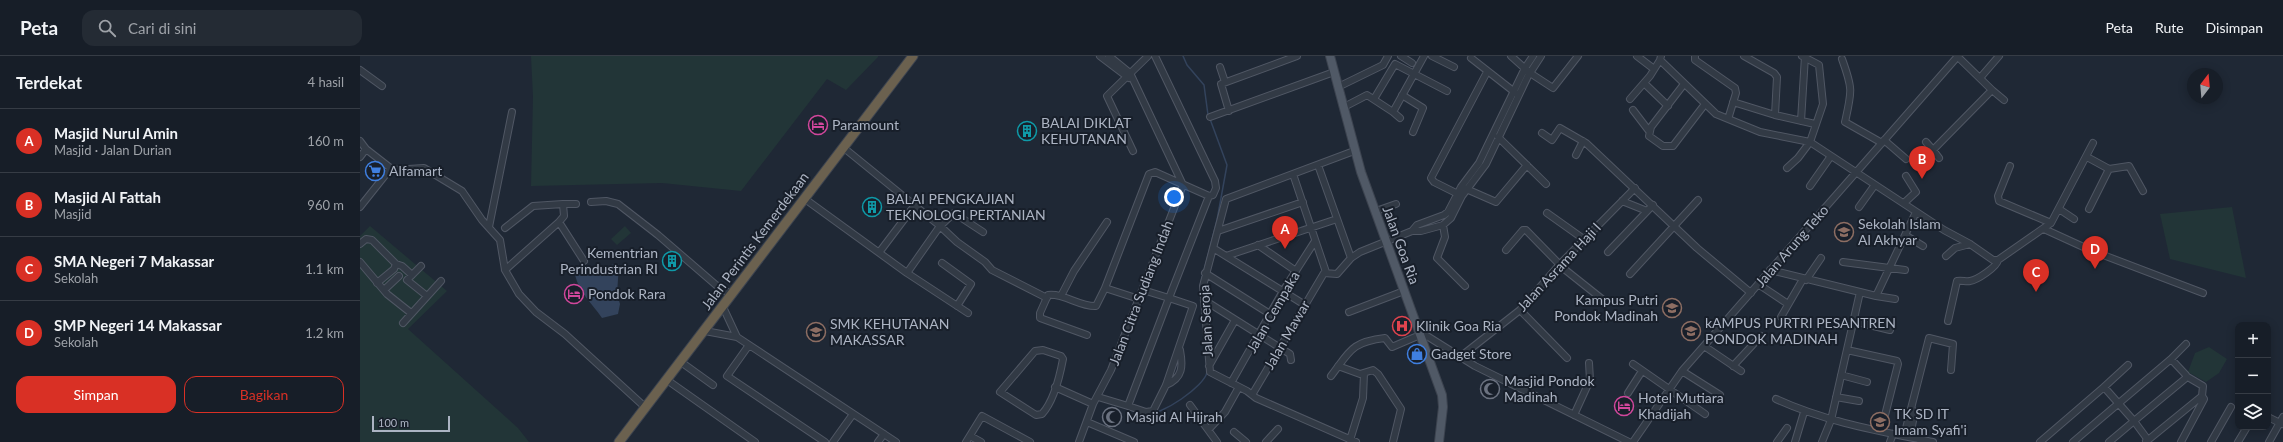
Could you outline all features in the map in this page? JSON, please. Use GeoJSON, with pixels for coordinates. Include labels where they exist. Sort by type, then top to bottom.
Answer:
{"type":"FeatureCollection","features":[{"type":"Feature","properties":{"kind":"highway","name":"Jalan Perintis Kemerdekaan"},"geometry":{"type":"LineString","coordinates":[[619,442],[913,56]]}},
{"type":"Feature","properties":{"kind":"main road","name":"Jalan Goa Ria"},"geometry":{"type":"LineString","coordinates":[[1330,56],[1354,151],[1420,333],[1443,402],[1439,442]]}},
{"type":"Feature","properties":{"kind":"street"},"geometry":{"type":"LineString","coordinates":[[1100,56],[1130,76]]}},
{"type":"Feature","properties":{"kind":"street"},"geometry":{"type":"LineString","coordinates":[[1109,56],[1130,76],[1183,185]]}},
{"type":"Feature","properties":{"kind":"street"},"geometry":{"type":"LineString","coordinates":[[1133,151],[1107,96],[1130,76],[1148,56]]}},
{"type":"Feature","properties":{"kind":"street"},"geometry":{"type":"LineString","coordinates":[[1128,406],[1209,196],[1212,195],[1216,188],[1215,181],[1156,56]]}},
{"type":"Feature","properties":{"kind":"street"},"geometry":{"type":"LineString","coordinates":[[1229,111],[1221,85],[1297,56]]}},
{"type":"Feature","properties":{"kind":"street"},"geometry":{"type":"LineString","coordinates":[[1338,87],[1383,65],[1388,56]]}},
{"type":"Feature","properties":{"kind":"street"},"geometry":{"type":"LineString","coordinates":[[1401,56],[1412,63]]}},
{"type":"Feature","properties":{"kind":"street"},"geometry":{"type":"LineString","coordinates":[[1393,112],[1424,56]]}},
{"type":"Feature","properties":{"kind":"street"},"geometry":{"type":"LineString","coordinates":[[1432,56],[1454,67]]}},
{"type":"Feature","properties":{"kind":"street"},"geometry":{"type":"LineString","coordinates":[[1511,56],[1552,87],[1555,87],[1578,56]]}},
{"type":"Feature","properties":{"kind":"street"},"geometry":{"type":"LineString","coordinates":[[1470,180],[1516,94],[1533,56]]}},
{"type":"Feature","properties":{"kind":"street"},"geometry":{"type":"LineString","coordinates":[[1528,70],[1541,56]]}},
{"type":"Feature","properties":{"kind":"street"},"geometry":{"type":"LineString","coordinates":[[1638,56],[1654,69]]}},
{"type":"Feature","properties":{"kind":"street"},"geometry":{"type":"LineString","coordinates":[[1695,56],[1695,60],[1735,88],[1729,116]]}},
{"type":"Feature","properties":{"kind":"street"},"geometry":{"type":"LineString","coordinates":[[1744,56],[1774,73],[1777,77],[1775,115]]}},
{"type":"Feature","properties":{"kind":"street"},"geometry":{"type":"LineString","coordinates":[[1958,56],[2004,100]]}},
{"type":"Feature","properties":{"kind":"street","name":"Jalan Arung Teko"},"geometry":{"type":"LineString","coordinates":[[1633,442],[1668,389],[1682,371],[1958,56]]}},
{"type":"Feature","properties":{"kind":"street"},"geometry":{"type":"LineString","coordinates":[[1980,78],[1999,56]]}},
{"type":"Feature","properties":{"kind":"street"},"geometry":{"type":"LineString","coordinates":[[1787,168],[1798,158],[1810,142],[1823,99],[1819,65],[1814,59],[1804,57],[1801,121]]}},
{"type":"Feature","properties":{"kind":"street"},"geometry":{"type":"LineString","coordinates":[[1471,58],[1516,94]]}},
{"type":"Feature","properties":{"kind":"street"},"geometry":{"type":"LineString","coordinates":[[1630,99],[1644,83],[1660,58],[1684,84],[1721,117],[1760,132],[1810,142],[1874,186],[1904,203],[1944,230],[1970,244],[1993,260],[1998,260],[2044,229],[2051,222],[2087,157],[2093,143]]}},
{"type":"Feature","properties":{"kind":"street"},"geometry":{"type":"LineString","coordinates":[[1842,59],[1849,78],[1851,96],[1845,122],[1883,141],[1906,159]]}},
{"type":"Feature","properties":{"kind":"street"},"geometry":{"type":"LineString","coordinates":[[1374,99],[1395,64],[1446,90]]}},
{"type":"Feature","properties":{"kind":"street"},"geometry":{"type":"LineString","coordinates":[[1220,68],[1226,82]]}},
{"type":"Feature","properties":{"kind":"street"},"geometry":{"type":"LineString","coordinates":[[360,70],[382,86]]}},
{"type":"Feature","properties":{"kind":"street"},"geometry":{"type":"LineString","coordinates":[[1210,117],[1334,72]]}},
{"type":"Feature","properties":{"kind":"street"},"geometry":{"type":"LineString","coordinates":[[1460,195],[1434,182],[1431,178],[1487,72]]}},
{"type":"Feature","properties":{"kind":"street"},"geometry":{"type":"LineString","coordinates":[[1644,83],[1668,106]]}},
{"type":"Feature","properties":{"kind":"street"},"geometry":{"type":"LineString","coordinates":[[1649,131],[1684,84]]}},
{"type":"Feature","properties":{"kind":"street"},"geometry":{"type":"LineString","coordinates":[[1933,150],[1992,90]]}},
{"type":"Feature","properties":{"kind":"street"},"geometry":{"type":"LineString","coordinates":[[1412,231],[1417,225],[1444,215],[1448,212],[1470,180],[1486,164],[1516,94]]}},
{"type":"Feature","properties":{"kind":"street"},"geometry":{"type":"LineString","coordinates":[[1344,107],[1364,95],[1374,99],[1400,118]]}},
{"type":"Feature","properties":{"kind":"street"},"geometry":{"type":"LineString","coordinates":[[1402,95],[1423,108],[1413,132]]}},
{"type":"Feature","properties":{"kind":"street"},"geometry":{"type":"LineString","coordinates":[[1733,102],[1775,115],[1815,124]]}},
{"type":"Feature","properties":{"kind":"street"},"geometry":{"type":"LineString","coordinates":[[1633,110],[1649,131],[1649,136],[1656,142],[1670,147],[1705,104]]}},
{"type":"Feature","properties":{"kind":"street"},"geometry":{"type":"LineString","coordinates":[[489,227],[512,112]]}},
{"type":"Feature","properties":{"kind":"street"},"geometry":{"type":"LineString","coordinates":[[1542,133],[1552,140],[1560,128],[1583,141],[1635,188],[1697,248],[1751,293]]}},
{"type":"Feature","properties":{"kind":"street"},"geometry":{"type":"LineString","coordinates":[[1498,137],[1546,184]]}},
{"type":"Feature","properties":{"kind":"street"},"geometry":{"type":"LineString","coordinates":[[360,141],[366,149],[390,168],[400,171],[420,167],[430,170],[462,191],[500,240],[505,270],[511,284],[536,312],[565,334],[646,408]]}},
{"type":"Feature","properties":{"kind":"street"},"geometry":{"type":"LineString","coordinates":[[1576,155],[1583,141]]}},
{"type":"Feature","properties":{"kind":"street"},"geometry":{"type":"LineString","coordinates":[[1926,142],[1939,158]]}},
{"type":"Feature","properties":{"kind":"street"},"geometry":{"type":"LineString","coordinates":[[844,148],[915,205],[957,242],[985,262],[992,270],[1047,298]]}},
{"type":"Feature","properties":{"kind":"street"},"geometry":{"type":"LineString","coordinates":[[360,157],[366,149]]}},
{"type":"Feature","properties":{"kind":"street","name":"Jalan Seroja"},"geometry":{"type":"LineString","coordinates":[[1353,441],[1252,395],[1211,373],[1209,366],[1203,286],[1205,273],[1226,199],[1354,151]]}},
{"type":"Feature","properties":{"kind":"street"},"geometry":{"type":"LineString","coordinates":[[1810,186],[1831,156]]}},
{"type":"Feature","properties":{"kind":"street"},"geometry":{"type":"LineString","coordinates":[[2087,157],[2109,169],[2129,166],[2143,191]]}},
{"type":"Feature","properties":{"kind":"street"},"geometry":{"type":"LineString","coordinates":[[1464,188],[1496,202],[1527,164]]}},
{"type":"Feature","properties":{"kind":"street"},"geometry":{"type":"LineString","coordinates":[[1318,165],[1351,258]]}},
{"type":"Feature","properties":{"kind":"street"},"geometry":{"type":"LineString","coordinates":[[2010,166],[1998,196],[1998,201],[2051,222]]}},
{"type":"Feature","properties":{"kind":"street"},"geometry":{"type":"LineString","coordinates":[[360,207],[390,168]]}},
{"type":"Feature","properties":{"kind":"street"},"geometry":{"type":"LineString","coordinates":[[2089,209],[2109,169]]}},
{"type":"Feature","properties":{"kind":"street"},"geometry":{"type":"LineString","coordinates":[[1088,335],[1040,318],[1040,313],[1050,295],[1061,296],[1088,306],[1096,306],[1105,288],[1149,174],[1155,172],[1209,196]]}},
{"type":"Feature","properties":{"kind":"street"},"geometry":{"type":"LineString","coordinates":[[1293,174],[1312,228],[1324,273],[1337,274],[1351,258],[1386,241],[1412,231],[1421,231],[1442,225],[1451,218],[1460,195]]}},
{"type":"Feature","properties":{"kind":"street"},"geometry":{"type":"LineString","coordinates":[[1904,203],[1916,192],[1906,176]]}},
{"type":"Feature","properties":{"kind":"street","name":"Jalan Citra Sudiang Indah"},"geometry":{"type":"LineString","coordinates":[[1079,442],[1088,423],[1093,404],[1111,370],[1183,185]]}},
{"type":"Feature","properties":{"kind":"street"},"geometry":{"type":"LineString","coordinates":[[1859,207],[1874,186]]}},
{"type":"Feature","properties":{"kind":"street","name":"Jalan Asrama Haji I"},"geometry":{"type":"LineString","coordinates":[[1460,357],[1520,310],[1561,263],[1635,188]]}},
{"type":"Feature","properties":{"kind":"street"},"geometry":{"type":"LineString","coordinates":[[805,199],[907,273],[968,313]]}},
{"type":"Feature","properties":{"kind":"street"},"geometry":{"type":"LineString","coordinates":[[1630,274],[1698,200]]}},
{"type":"Feature","properties":{"kind":"street"},"geometry":{"type":"LineString","coordinates":[[591,202],[606,201],[618,204],[658,235],[716,285],[732,295]]}},
{"type":"Feature","properties":{"kind":"street"},"geometry":{"type":"LineString","coordinates":[[1622,201],[1647,211]]}},
{"type":"Feature","properties":{"kind":"street"},"geometry":{"type":"LineString","coordinates":[[1218,231],[1303,202]]}},
{"type":"Feature","properties":{"kind":"street"},"geometry":{"type":"LineString","coordinates":[[505,270],[559,222],[564,216],[564,204]]}},
{"type":"Feature","properties":{"kind":"street"},"geometry":{"type":"LineString","coordinates":[[505,228],[533,206],[576,204]]}},
{"type":"Feature","properties":{"kind":"street"},"geometry":{"type":"LineString","coordinates":[[1376,211],[1396,204]]}},
{"type":"Feature","properties":{"kind":"street"},"geometry":{"type":"LineString","coordinates":[[881,250],[915,205]]}},
{"type":"Feature","properties":{"kind":"street"},"geometry":{"type":"LineString","coordinates":[[1608,252],[1653,205]]}},
{"type":"Feature","properties":{"kind":"street"},"geometry":{"type":"LineString","coordinates":[[2059,209],[2074,219]]}},
{"type":"Feature","properties":{"kind":"street"},"geometry":{"type":"LineString","coordinates":[[1876,296],[1916,212]]}},
{"type":"Feature","properties":{"kind":"street"},"geometry":{"type":"LineString","coordinates":[[907,273],[949,215],[954,213],[983,232]]}},
{"type":"Feature","properties":{"kind":"street"},"geometry":{"type":"LineString","coordinates":[[1547,213],[1585,240]]}},
{"type":"Feature","properties":{"kind":"street"},"geometry":{"type":"LineString","coordinates":[[1226,256],[1337,219]]}},
{"type":"Feature","properties":{"kind":"street"},"geometry":{"type":"LineString","coordinates":[[559,222],[584,261]]}},
{"type":"Feature","properties":{"kind":"street"},"geometry":{"type":"LineString","coordinates":[[1061,296],[1074,271],[1107,222]]}},
{"type":"Feature","properties":{"kind":"street"},"geometry":{"type":"LineString","coordinates":[[1442,225],[1445,237],[1437,258],[1465,286]]}},
{"type":"Feature","properties":{"kind":"street"},"geometry":{"type":"LineString","coordinates":[[2044,229],[2090,250],[2203,293]]}},
{"type":"Feature","properties":{"kind":"street"},"geometry":{"type":"LineString","coordinates":[[1506,250],[1525,230],[1534,236],[1565,269],[1602,299]]}},
{"type":"Feature","properties":{"kind":"street"},"geometry":{"type":"LineString","coordinates":[[1905,235],[1923,246]]}},
{"type":"Feature","properties":{"kind":"street"},"geometry":{"type":"LineString","coordinates":[[360,244],[366,239],[372,240],[395,267],[399,276],[407,280],[426,296]]}},
{"type":"Feature","properties":{"kind":"street","name":"Jalan Cempaka"},"geometry":{"type":"LineString","coordinates":[[1231,383],[1283,291],[1315,241]]}},
{"type":"Feature","properties":{"kind":"street"},"geometry":{"type":"LineString","coordinates":[[1946,256],[1955,248],[1970,244]]}},
{"type":"Feature","properties":{"kind":"street"},"geometry":{"type":"LineString","coordinates":[[1258,245],[1296,271]]}},
{"type":"Feature","properties":{"kind":"street"},"geometry":{"type":"LineString","coordinates":[[1213,248],[1305,305]]}},
{"type":"Feature","properties":{"kind":"street"},"geometry":{"type":"LineString","coordinates":[[1781,317],[1804,279],[1821,258]]}},
{"type":"Feature","properties":{"kind":"street"},"geometry":{"type":"LineString","coordinates":[[1948,321],[1957,281],[1971,281],[1998,265],[1998,260]]}},
{"type":"Feature","properties":{"kind":"street"},"geometry":{"type":"LineString","coordinates":[[360,262],[377,283],[411,313]]}},
{"type":"Feature","properties":{"kind":"street"},"geometry":{"type":"LineString","coordinates":[[1843,262],[1905,270]]}},
{"type":"Feature","properties":{"kind":"street"},"geometry":{"type":"LineString","coordinates":[[942,263],[971,284],[957,306]]}},
{"type":"Feature","properties":{"kind":"street"},"geometry":{"type":"LineString","coordinates":[[377,283],[395,267],[402,266],[412,275]]}},
{"type":"Feature","properties":{"kind":"street"},"geometry":{"type":"LineString","coordinates":[[407,280],[421,266]]}},
{"type":"Feature","properties":{"kind":"street"},"geometry":{"type":"LineString","coordinates":[[1770,270],[1876,296],[1895,299]]}},
{"type":"Feature","properties":{"kind":"street"},"geometry":{"type":"LineString","coordinates":[[1205,273],[1270,314]]}},
{"type":"Feature","properties":{"kind":"street","name":"Jalan Mawar"},"geometry":{"type":"LineString","coordinates":[[1252,395],[1324,273]]}},
{"type":"Feature","properties":{"kind":"street"},"geometry":{"type":"LineString","coordinates":[[384,290],[399,276]]}},
{"type":"Feature","properties":{"kind":"street"},"geometry":{"type":"LineString","coordinates":[[403,323],[441,281]]}},
{"type":"Feature","properties":{"kind":"street"},"geometry":{"type":"LineString","coordinates":[[1758,284],[1788,304]]}},
{"type":"Feature","properties":{"kind":"street"},"geometry":{"type":"LineString","coordinates":[[1105,288],[1139,299]]}},
{"type":"Feature","properties":{"kind":"street"},"geometry":{"type":"LineString","coordinates":[[1098,397],[1146,412],[1152,411],[1166,385],[1180,348],[1192,305],[1143,290]]}},
{"type":"Feature","properties":{"kind":"street"},"geometry":{"type":"LineString","coordinates":[[1349,312],[1404,292]]}},
{"type":"Feature","properties":{"kind":"street"},"geometry":{"type":"LineString","coordinates":[[1823,442],[1831,420],[1860,292]]}},
{"type":"Feature","properties":{"kind":"street"},"geometry":{"type":"LineString","coordinates":[[1204,300],[1290,354],[1291,360]]}},
{"type":"Feature","properties":{"kind":"street"},"geometry":{"type":"LineString","coordinates":[[723,307],[737,337]]}},
{"type":"Feature","properties":{"kind":"street"},"geometry":{"type":"LineString","coordinates":[[1520,310],[1567,358]]}},
{"type":"Feature","properties":{"kind":"street"},"geometry":{"type":"LineString","coordinates":[[1209,366],[1235,320]]}},
{"type":"Feature","properties":{"kind":"street"},"geometry":{"type":"LineString","coordinates":[[1853,321],[1890,330]]}},
{"type":"Feature","properties":{"kind":"street"},"geometry":{"type":"LineString","coordinates":[[705,331],[737,337],[896,442]]}},
{"type":"Feature","properties":{"kind":"street"},"geometry":{"type":"LineString","coordinates":[[1331,376],[1347,352],[1359,343],[1385,338],[1392,347],[1420,333],[1460,357],[1574,416],[1629,442]]}},
{"type":"Feature","properties":{"kind":"street"},"geometry":{"type":"LineString","coordinates":[[1733,366],[1761,336]]}},
{"type":"Feature","properties":{"kind":"street"},"geometry":{"type":"LineString","coordinates":[[1905,434],[1929,338],[1953,344],[1952,370]]}},
{"type":"Feature","properties":{"kind":"street"},"geometry":{"type":"LineString","coordinates":[[749,344],[728,376],[825,442]]}},
{"type":"Feature","properties":{"kind":"street"},"geometry":{"type":"LineString","coordinates":[[2073,442],[2119,404],[2186,344]]}},
{"type":"Feature","properties":{"kind":"street"},"geometry":{"type":"LineString","coordinates":[[1704,346],[1741,371]]}},
{"type":"Feature","properties":{"kind":"street"},"geometry":{"type":"LineString","coordinates":[[1037,350],[1061,356],[1063,359],[1055,387],[1046,409],[1039,415],[1003,396],[1000,392],[1025,361],[1037,350]]}},
{"type":"Feature","properties":{"kind":"street"},"geometry":{"type":"LineString","coordinates":[[1847,350],[1897,361],[1898,364],[1880,431]]}},
{"type":"Feature","properties":{"kind":"street"},"geometry":{"type":"LineString","coordinates":[[2170,359],[2186,376],[2203,386],[2202,396],[2204,399],[2181,442]]}},
{"type":"Feature","properties":{"kind":"street"},"geometry":{"type":"LineString","coordinates":[[681,362],[713,385]]}},
{"type":"Feature","properties":{"kind":"street"},"geometry":{"type":"LineString","coordinates":[[1574,416],[1590,380],[1589,363]]}},
{"type":"Feature","properties":{"kind":"street"},"geometry":{"type":"LineString","coordinates":[[1633,364],[1704,414]]}},
{"type":"Feature","properties":{"kind":"street"},"geometry":{"type":"LineString","coordinates":[[2040,442],[2128,365]]}},
{"type":"Feature","properties":{"kind":"street"},"geometry":{"type":"LineString","coordinates":[[1338,366],[1360,374],[1371,370],[1376,372],[1401,408],[1394,442]]}},
{"type":"Feature","properties":{"kind":"street"},"geometry":{"type":"LineString","coordinates":[[1628,393],[1642,371]]}},
{"type":"Feature","properties":{"kind":"street"},"geometry":{"type":"LineString","coordinates":[[1682,371],[1720,395]]}},
{"type":"Feature","properties":{"kind":"street"},"geometry":{"type":"LineString","coordinates":[[1353,441],[1363,398],[1364,373]]}},
{"type":"Feature","properties":{"kind":"street"},"geometry":{"type":"LineString","coordinates":[[1841,375],[1867,382]]}},
{"type":"Feature","properties":{"kind":"street"},"geometry":{"type":"LineString","coordinates":[[2109,442],[2186,376]]}},
{"type":"Feature","properties":{"kind":"street"},"geometry":{"type":"LineString","coordinates":[[667,380],[755,442]]}},
{"type":"Feature","properties":{"kind":"street"},"geometry":{"type":"LineString","coordinates":[[2104,386],[2134,421],[2147,441],[2202,396]]}},
{"type":"Feature","properties":{"kind":"street"},"geometry":{"type":"LineString","coordinates":[[1055,387],[1093,404]]}},
{"type":"Feature","properties":{"kind":"street"},"geometry":{"type":"LineString","coordinates":[[1209,429],[1225,412],[1239,387]]}},
{"type":"Feature","properties":{"kind":"street"},"geometry":{"type":"LineString","coordinates":[[1836,397],[1859,401]]}},
{"type":"Feature","properties":{"kind":"street"},"geometry":{"type":"LineString","coordinates":[[1776,399],[1804,412],[1831,420],[1893,434],[1905,434],[1920,441],[1933,442]]}},
{"type":"Feature","properties":{"kind":"street"},"geometry":{"type":"LineString","coordinates":[[1190,405],[1209,429],[1217,442]]}},
{"type":"Feature","properties":{"kind":"street"},"geometry":{"type":"LineString","coordinates":[[2211,442],[2231,407]]}},
{"type":"Feature","properties":{"kind":"street"},"geometry":{"type":"LineString","coordinates":[[1795,442],[1804,412]]}},
{"type":"Feature","properties":{"kind":"street"},"geometry":{"type":"LineString","coordinates":[[833,442],[853,414]]}},
{"type":"Feature","properties":{"kind":"street"},"geometry":{"type":"LineString","coordinates":[[966,442],[982,416],[1030,442]]}},
{"type":"Feature","properties":{"kind":"street"},"geometry":{"type":"LineString","coordinates":[[2269,442],[2281,424],[2283,417]]}},
{"type":"Feature","properties":{"kind":"street"},"geometry":{"type":"LineString","coordinates":[[2271,419],[2281,424]]}},
{"type":"Feature","properties":{"kind":"street"},"geometry":{"type":"LineString","coordinates":[[1083,442],[1088,423],[1134,442]]}},
{"type":"Feature","properties":{"kind":"street"},"geometry":{"type":"LineString","coordinates":[[1777,442],[1787,428]]}},
{"type":"Feature","properties":{"kind":"street"},"geometry":{"type":"LineString","coordinates":[[1266,442],[1278,429]]}},
{"type":"Feature","properties":{"kind":"street"},"geometry":{"type":"LineString","coordinates":[[2238,442],[2245,430]]}},
{"type":"Feature","properties":{"kind":"street"},"geometry":{"type":"LineString","coordinates":[[1234,432],[1246,442]]}},
{"type":"Feature","properties":{"kind":"street"},"geometry":{"type":"LineString","coordinates":[[878,442],[884,434]]}},
{"type":"Feature","properties":{"kind":"street"},"geometry":{"type":"LineString","coordinates":[[1890,442],[1893,434]]}},
{"type":"Feature","properties":{"kind":"street"},"geometry":{"type":"LineString","coordinates":[[970,436],[981,442]]}},
{"type":"Feature","properties":{"kind":"shaded area"},"geometry":{"type":"Polygon","coordinates":[[[531,56],[878,57],[846,90],[827,79],[741,191],[662,183],[531,186],[533,96],[531,56]]]}},
{"type":"Feature","properties":{"kind":"shaded area"},"geometry":{"type":"Polygon","coordinates":[[[2232,207],[2246,278],[2170,259],[2160,214],[2232,207]]]}},
{"type":"Feature","properties":{"kind":"shaded area"},"geometry":{"type":"Polygon","coordinates":[[[370,226],[447,291],[408,329],[518,428],[529,442],[360,442],[360,236],[370,226]]]}},
{"type":"Feature","properties":{"kind":"shaded area"},"geometry":{"type":"Polygon","coordinates":[[[625,226],[631,233],[617,245],[611,239],[625,226]]]}},
{"type":"Feature","properties":{"kind":"shaded area"},"geometry":{"type":"Polygon","coordinates":[[[2209,347],[2227,359],[2219,373],[2206,382],[2188,372],[2195,353],[2209,347]]]}},
{"type":"Feature","properties":{"kind":"water"},"geometry":{"type":"Polygon","coordinates":[[[615,264],[619,265],[617,294],[620,304],[618,314],[602,318],[583,293],[575,275],[615,264]]]}},
{"type":"Feature","properties":{"kind":"waterway"},"geometry":{"type":"LineString","coordinates":[[1183,56],[1187,65],[1204,85],[1208,115]]}},
{"type":"Feature","properties":{"kind":"waterway"},"geometry":{"type":"LineString","coordinates":[[1200,286],[1217,220],[1227,165],[1210,119]]}},
{"type":"Feature","properties":{"kind":"waterway"},"geometry":{"type":"LineString","coordinates":[[1146,414],[1162,410],[1181,399],[1199,385],[1207,372],[1208,365],[1204,337]]}},
{"type":"Feature","properties":{"kind":"waterway"},"geometry":{"type":"LineString","coordinates":[[1127,409],[1143,414]]}},
{"type":"Feature","properties":{"kind":"place","name":"Paramount"},"geometry":{"type":"Point","coordinates":[818,125]}},
{"type":"Feature","properties":{"kind":"place","name":"BALAI DIKLAT KEHUTANAN"},"geometry":{"type":"Point","coordinates":[1027,131]}},
{"type":"Feature","properties":{"kind":"place","name":"Alfamart"},"geometry":{"type":"Point","coordinates":[375,171]}},
{"type":"Feature","properties":{"kind":"place","name":"Masjid Al Fattah"},"geometry":{"type":"Point","coordinates":[1922,179]}},
{"type":"Feature","properties":{"kind":"place","name":"BALAI PENGKAJIAN TEKNOLOGI PERTANIAN"},"geometry":{"type":"Point","coordinates":[872,207]}},
{"type":"Feature","properties":{"kind":"place","name":"Sekolah Islam Al Akhyar"},"geometry":{"type":"Point","coordinates":[1844,232]}},
{"type":"Feature","properties":{"kind":"place","name":"Masjid Nurul Amin"},"geometry":{"type":"Point","coordinates":[1285,249]}},
{"type":"Feature","properties":{"kind":"place","name":"Kementrian Perindustrian RI"},"geometry":{"type":"Point","coordinates":[672,261]}},
{"type":"Feature","properties":{"kind":"place","name":"SMP Negeri 14 Makassar"},"geometry":{"type":"Point","coordinates":[2095,269]}},
{"type":"Feature","properties":{"kind":"place","name":"SMA Negeri 7 Makassar"},"geometry":{"type":"Point","coordinates":[2036,292]}},
{"type":"Feature","properties":{"kind":"place","name":"Pondok Rara"},"geometry":{"type":"Point","coordinates":[574,294]}},
{"type":"Feature","properties":{"kind":"place","name":"Kampus Putri Pondok Madinah"},"geometry":{"type":"Point","coordinates":[1672,308]}},
{"type":"Feature","properties":{"kind":"place","name":"Klinik Goa Ria"},"geometry":{"type":"Point","coordinates":[1402,326]}},
{"type":"Feature","properties":{"kind":"place","name":"kAMPUS PURTRI PESANTREN PONDOK MADINAH"},"geometry":{"type":"Point","coordinates":[1691,331]}},
{"type":"Feature","properties":{"kind":"place","name":"SMK KEHUTANAN MAKASSAR"},"geometry":{"type":"Point","coordinates":[816,332]}},
{"type":"Feature","properties":{"kind":"place","name":"Gadget Store"},"geometry":{"type":"Point","coordinates":[1417,354]}},
{"type":"Feature","properties":{"kind":"place","name":"Masjid Pondok Madinah"},"geometry":{"type":"Point","coordinates":[1490,389]}},
{"type":"Feature","properties":{"kind":"place","name":"Hotel Mutiara Khadijah"},"geometry":{"type":"Point","coordinates":[1624,406]}},
{"type":"Feature","properties":{"kind":"place","name":"Masjid Al Hijrah"},"geometry":{"type":"Point","coordinates":[1112,417]}},
{"type":"Feature","properties":{"kind":"place","name":"TK SD IT Imam Syafi'i"},"geometry":{"type":"Point","coordinates":[1880,422]}}]}
